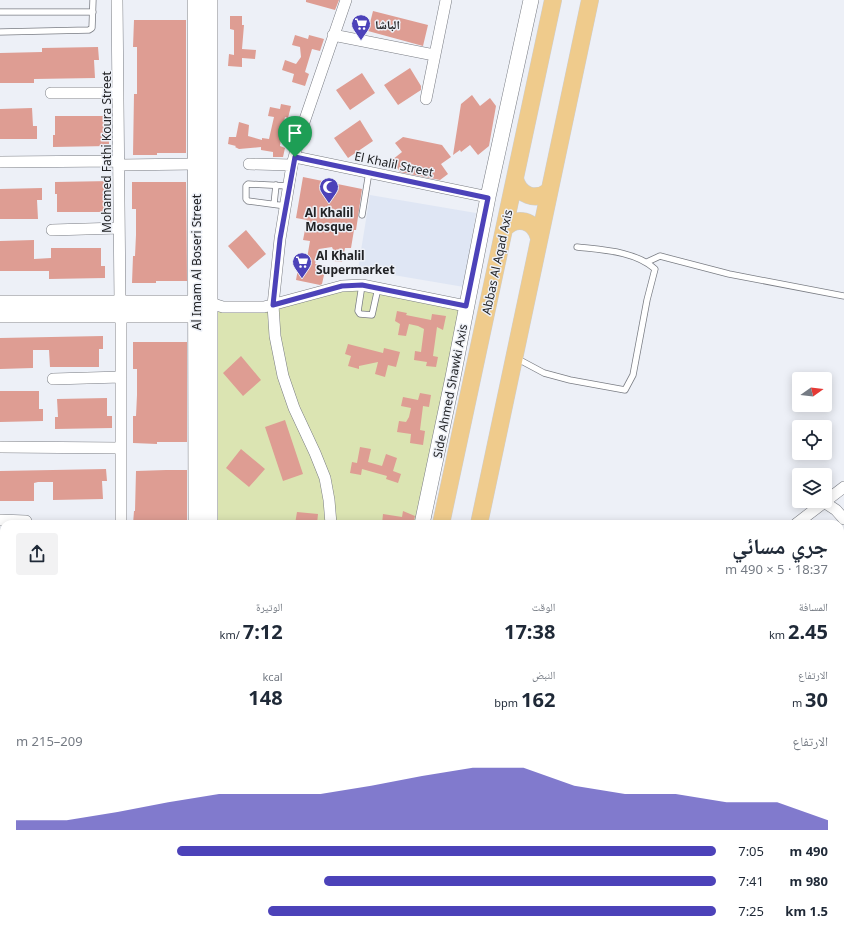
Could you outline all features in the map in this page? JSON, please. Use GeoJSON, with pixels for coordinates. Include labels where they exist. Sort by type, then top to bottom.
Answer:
{"type":"FeatureCollection","features":[{"type":"Feature","properties":{"kind":"main road","name":"Abbas Al Aqad Axis"},"geometry":{"type":"LineString","coordinates":[[442,520],[553,0]]}},
{"type":"Feature","properties":{"kind":"main road"},"geometry":{"type":"LineString","coordinates":[[481,520],[590,0]]}},
{"type":"Feature","properties":{"kind":"main road"},"geometry":{"type":"LineString","coordinates":[[515,179],[518,188],[526,195],[536,197],[549,191]]}},
{"type":"Feature","properties":{"kind":"main road"},"geometry":{"type":"LineString","coordinates":[[504,230],[510,224],[523,221],[534,227],[539,238]]}},
{"type":"Feature","properties":{"kind":"street","name":"Mohamed Fathi Koura Street"},"geometry":{"type":"LineString","coordinates":[[117,0],[121,309],[121,520]]}},
{"type":"Feature","properties":{"kind":"street","name":"Al Imam Al Boseri Street"},"geometry":{"type":"LineString","coordinates":[[196,0],[195,164],[207,309],[196,520]]}},
{"type":"Feature","properties":{"kind":"street","name":"Al Imam Al Boseri Street"},"geometry":{"type":"LineString","coordinates":[[210,0],[207,309],[210,520]]}},
{"type":"Feature","properties":{"kind":"street"},"geometry":{"type":"LineString","coordinates":[[331,520],[329,500],[322,472],[315,453],[294,408],[283,376],[275,336],[273,305],[280,239],[294,161],[302,128],[346,0]]}},
{"type":"Feature","properties":{"kind":"street"},"geometry":{"type":"LineString","coordinates":[[426,99],[446,0]]}},
{"type":"Feature","properties":{"kind":"street","name":"Side Ahmed Shawki Axis"},"geometry":{"type":"LineString","coordinates":[[423,520],[454,376],[466,306],[488,198],[531,0]]}},
{"type":"Feature","properties":{"kind":"street"},"geometry":{"type":"LineString","coordinates":[[333,35],[434,55]]}},
{"type":"Feature","properties":{"kind":"street"},"geometry":{"type":"LineString","coordinates":[[51,93],[118,93]]}},
{"type":"Feature","properties":{"kind":"street","name":"El Khalil Street"},"geometry":{"type":"LineString","coordinates":[[249,164],[294,161],[369,172],[488,198]]}},
{"type":"Feature","properties":{"kind":"street"},"geometry":{"type":"LineString","coordinates":[[0,162],[195,164]]}},
{"type":"Feature","properties":{"kind":"street"},"geometry":{"type":"LineString","coordinates":[[52,230],[119,228]]}},
{"type":"Feature","properties":{"kind":"street"},"geometry":{"type":"LineString","coordinates":[[0,315],[121,309],[207,309],[259,307],[273,305],[342,286],[362,285],[466,306]]}},
{"type":"Feature","properties":{"kind":"street"},"geometry":{"type":"LineString","coordinates":[[0,302],[121,309]]}},
{"type":"Feature","properties":{"kind":"street"},"geometry":{"type":"LineString","coordinates":[[53,379],[121,377]]}},
{"type":"Feature","properties":{"kind":"street"},"geometry":{"type":"LineString","coordinates":[[0,447],[120,448]]}},
{"type":"Feature","properties":{"kind":"street"},"geometry":{"type":"LineString","coordinates":[[832,497],[844,489]]}},
{"type":"Feature","properties":{"kind":"street"},"geometry":{"type":"LineString","coordinates":[[832,507],[844,519]]}},
{"type":"Feature","properties":{"kind":"street"},"geometry":{"type":"LineString","coordinates":[[801,520],[816,508]]}},
{"type":"Feature","properties":{"kind":"lane"},"geometry":{"type":"LineString","coordinates":[[0,32],[89,30],[92,28],[93,0]]}},
{"type":"Feature","properties":{"kind":"lane"},"geometry":{"type":"LineString","coordinates":[[0,12],[93,12]]}},
{"type":"Feature","properties":{"kind":"lane"},"geometry":{"type":"LineString","coordinates":[[362,215],[369,172]]}},
{"type":"Feature","properties":{"kind":"lane"},"geometry":{"type":"LineString","coordinates":[[286,206],[248,201],[246,199],[246,186],[248,184],[289,186]]}},
{"type":"Feature","properties":{"kind":"lane"},"geometry":{"type":"LineString","coordinates":[[274,204],[276,186]]}},
{"type":"Feature","properties":{"kind":"lane"},"geometry":{"type":"LineString","coordinates":[[514,357],[544,372],[570,380],[625,390],[632,375],[655,269],[647,262],[617,252],[577,247]]}},
{"type":"Feature","properties":{"kind":"lane"},"geometry":{"type":"LineString","coordinates":[[647,262],[660,256],[729,274],[844,296]]}},
{"type":"Feature","properties":{"kind":"lane"},"geometry":{"type":"LineString","coordinates":[[362,285],[358,311],[360,314],[372,315],[378,288]]}},
{"type":"Feature","properties":{"kind":"shaded area"},"geometry":{"type":"Polygon","coordinates":[[[370,195],[476,213],[464,287],[358,269],[370,195]]]}},
{"type":"Feature","properties":{"kind":"green space"},"geometry":{"type":"Polygon","coordinates":[[[342,286],[466,306],[423,520],[210,520],[210,314],[223,307],[259,307],[342,286]]]}},
{"type":"Feature","properties":{"kind":"building"},"geometry":{"type":"Polygon","coordinates":[[[306,0],[339,0],[335,10],[306,2],[306,0]]]}},
{"type":"Feature","properties":{"kind":"building"},"geometry":{"type":"Polygon","coordinates":[[[373,11],[428,25],[423,46],[368,31],[373,11]]]}},
{"type":"Feature","properties":{"kind":"building"},"geometry":{"type":"Polygon","coordinates":[[[230,16],[242,16],[242,25],[244,25],[242,49],[256,50],[255,59],[242,58],[242,67],[228,66],[229,54],[234,55],[234,30],[230,29],[230,16]]]}},
{"type":"Feature","properties":{"kind":"building"},"geometry":{"type":"Polygon","coordinates":[[[134,20],[186,20],[186,153],[133,155],[134,94],[137,94],[137,47],[133,47],[134,20]]]}},
{"type":"Feature","properties":{"kind":"building"},"geometry":{"type":"Polygon","coordinates":[[[295,35],[308,39],[309,35],[324,39],[320,51],[312,49],[305,72],[309,74],[305,86],[292,82],[294,74],[282,70],[285,60],[296,64],[301,57],[300,47],[292,45],[295,35]]]}},
{"type":"Feature","properties":{"kind":"building"},"geometry":{"type":"Polygon","coordinates":[[[98,47],[99,60],[94,60],[95,78],[34,79],[34,83],[0,83],[0,53],[42,52],[42,48],[98,47]]]}},
{"type":"Feature","properties":{"kind":"building"},"geometry":{"type":"Polygon","coordinates":[[[410,68],[421,86],[421,90],[398,105],[384,85],[410,68]]]}},
{"type":"Feature","properties":{"kind":"building"},"geometry":{"type":"Polygon","coordinates":[[[362,73],[375,93],[350,110],[336,90],[362,73]]]}},
{"type":"Feature","properties":{"kind":"building"},"geometry":{"type":"Polygon","coordinates":[[[472,95],[480,106],[490,98],[496,106],[489,146],[478,155],[470,145],[461,152],[460,150],[453,155],[461,104],[472,95]]]}},
{"type":"Feature","properties":{"kind":"building"},"geometry":{"type":"Polygon","coordinates":[[[281,104],[291,106],[288,118],[285,117],[282,132],[280,146],[285,148],[283,157],[273,157],[273,152],[261,150],[261,147],[239,149],[235,147],[236,146],[228,144],[229,137],[236,137],[239,122],[249,125],[248,136],[262,140],[262,138],[269,139],[274,117],[268,116],[270,107],[280,109],[281,104]]]}},
{"type":"Feature","properties":{"kind":"building"},"geometry":{"type":"Polygon","coordinates":[[[32,108],[33,126],[37,126],[37,139],[0,139],[0,109],[32,108]]]}},
{"type":"Feature","properties":{"kind":"building"},"geometry":{"type":"Polygon","coordinates":[[[55,116],[105,116],[105,134],[109,134],[109,146],[53,147],[53,135],[55,135],[55,116]]]}},
{"type":"Feature","properties":{"kind":"building"},"geometry":{"type":"Polygon","coordinates":[[[360,120],[373,141],[348,158],[334,138],[360,120]]]}},
{"type":"Feature","properties":{"kind":"building"},"geometry":{"type":"Polygon","coordinates":[[[403,137],[442,145],[451,157],[441,164],[448,174],[440,180],[400,172],[392,160],[402,152],[395,143],[403,137]]]}},
{"type":"Feature","properties":{"kind":"building"},"geometry":{"type":"Polygon","coordinates":[[[303,177],[362,189],[356,230],[354,230],[351,248],[345,248],[342,262],[334,261],[335,254],[332,247],[319,249],[315,264],[326,266],[322,284],[320,285],[296,280],[298,269],[305,270],[310,241],[303,240],[307,220],[296,218],[303,177]]]}},
{"type":"Feature","properties":{"kind":"building"},"geometry":{"type":"Polygon","coordinates":[[[111,181],[111,194],[107,194],[107,212],[57,212],[55,182],[111,181]]]}},
{"type":"Feature","properties":{"kind":"building"},"geometry":{"type":"Polygon","coordinates":[[[132,182],[186,182],[187,281],[132,283],[133,256],[135,256],[136,209],[132,209],[132,182]]]}},
{"type":"Feature","properties":{"kind":"building"},"geometry":{"type":"Polygon","coordinates":[[[42,188],[42,200],[37,200],[38,219],[0,219],[0,189],[42,188]]]}},
{"type":"Feature","properties":{"kind":"building"},"geometry":{"type":"Polygon","coordinates":[[[246,230],[266,254],[248,269],[228,246],[246,230]]]}},
{"type":"Feature","properties":{"kind":"building"},"geometry":{"type":"Polygon","coordinates":[[[34,240],[34,259],[51,258],[51,248],[101,248],[101,266],[105,266],[105,278],[49,279],[49,271],[0,271],[0,241],[34,240]]]}},
{"type":"Feature","properties":{"kind":"building"},"geometry":{"type":"Polygon","coordinates":[[[397,311],[407,313],[406,315],[431,320],[432,314],[446,316],[443,330],[437,327],[433,356],[438,357],[436,367],[426,366],[427,362],[414,360],[415,351],[421,352],[424,329],[409,324],[406,336],[398,335],[400,324],[395,321],[397,311]]]}},
{"type":"Feature","properties":{"kind":"building"},"geometry":{"type":"Polygon","coordinates":[[[103,336],[103,349],[99,349],[99,367],[50,367],[49,350],[33,350],[33,368],[0,369],[0,338],[103,336]]]}},
{"type":"Feature","properties":{"kind":"building"},"geometry":{"type":"Polygon","coordinates":[[[133,342],[187,342],[187,442],[157,442],[157,444],[133,443],[133,416],[136,416],[137,369],[133,369],[133,342]]]}},
{"type":"Feature","properties":{"kind":"building"},"geometry":{"type":"Polygon","coordinates":[[[348,344],[383,353],[384,348],[400,352],[396,367],[388,365],[385,377],[375,374],[378,362],[359,366],[359,369],[348,366],[351,356],[345,354],[348,344]]]}},
{"type":"Feature","properties":{"kind":"building"},"geometry":{"type":"Polygon","coordinates":[[[241,356],[261,380],[243,396],[223,373],[241,356]]]}},
{"type":"Feature","properties":{"kind":"building"},"geometry":{"type":"Polygon","coordinates":[[[0,391],[39,391],[39,409],[43,409],[43,421],[0,422],[0,391]]]}},
{"type":"Feature","properties":{"kind":"building"},"geometry":{"type":"Polygon","coordinates":[[[420,393],[431,395],[429,407],[423,406],[420,430],[425,431],[423,445],[410,443],[411,434],[397,432],[399,421],[406,422],[411,408],[401,406],[403,397],[418,400],[420,393]]]}},
{"type":"Feature","properties":{"kind":"building"},"geometry":{"type":"Polygon","coordinates":[[[107,398],[107,416],[112,416],[112,428],[55,429],[55,417],[58,417],[57,399],[107,398]]]}},
{"type":"Feature","properties":{"kind":"building"},"geometry":{"type":"Polygon","coordinates":[[[285,420],[303,474],[283,481],[265,427],[285,420]]]}},
{"type":"Feature","properties":{"kind":"building"},"geometry":{"type":"Polygon","coordinates":[[[360,447],[371,449],[368,462],[382,466],[386,454],[397,458],[393,471],[401,474],[398,483],[386,479],[387,476],[362,469],[361,475],[350,473],[352,462],[357,463],[360,447]]]}},
{"type":"Feature","properties":{"kind":"building"},"geometry":{"type":"Polygon","coordinates":[[[241,449],[265,469],[249,487],[226,468],[241,449]]]}},
{"type":"Feature","properties":{"kind":"building"},"geometry":{"type":"Polygon","coordinates":[[[106,469],[107,481],[102,481],[103,499],[53,500],[53,482],[38,482],[34,483],[34,501],[0,501],[0,471],[106,469]]]}},
{"type":"Feature","properties":{"kind":"building"},"geometry":{"type":"Polygon","coordinates":[[[187,470],[187,520],[133,520],[136,471],[187,470]]]}},
{"type":"Feature","properties":{"kind":"building"},"geometry":{"type":"Polygon","coordinates":[[[403,511],[415,516],[414,520],[382,520],[383,514],[402,517],[403,511]]]}},
{"type":"Feature","properties":{"kind":"building"},"geometry":{"type":"Polygon","coordinates":[[[297,512],[318,514],[317,520],[296,520],[297,512]]]}},
{"type":"Feature","properties":{"kind":"place","name":"الباشا"},"geometry":{"type":"Point","coordinates":[361,41]}},
{"type":"Feature","properties":{"kind":"place","name":"Al Khalil Mosque"},"geometry":{"type":"Point","coordinates":[329,204]}},
{"type":"Feature","properties":{"kind":"place","name":"Al Khalil Supermarket"},"geometry":{"type":"Point","coordinates":[302,279]}},
{"type":"Feature","properties":{"kind":"route"},"geometry":{"type":"LineString","coordinates":[[295,157],[488,198],[466,306],[362,285],[342,286],[273,305],[280,239],[292,166],[295,157]]}}]}
